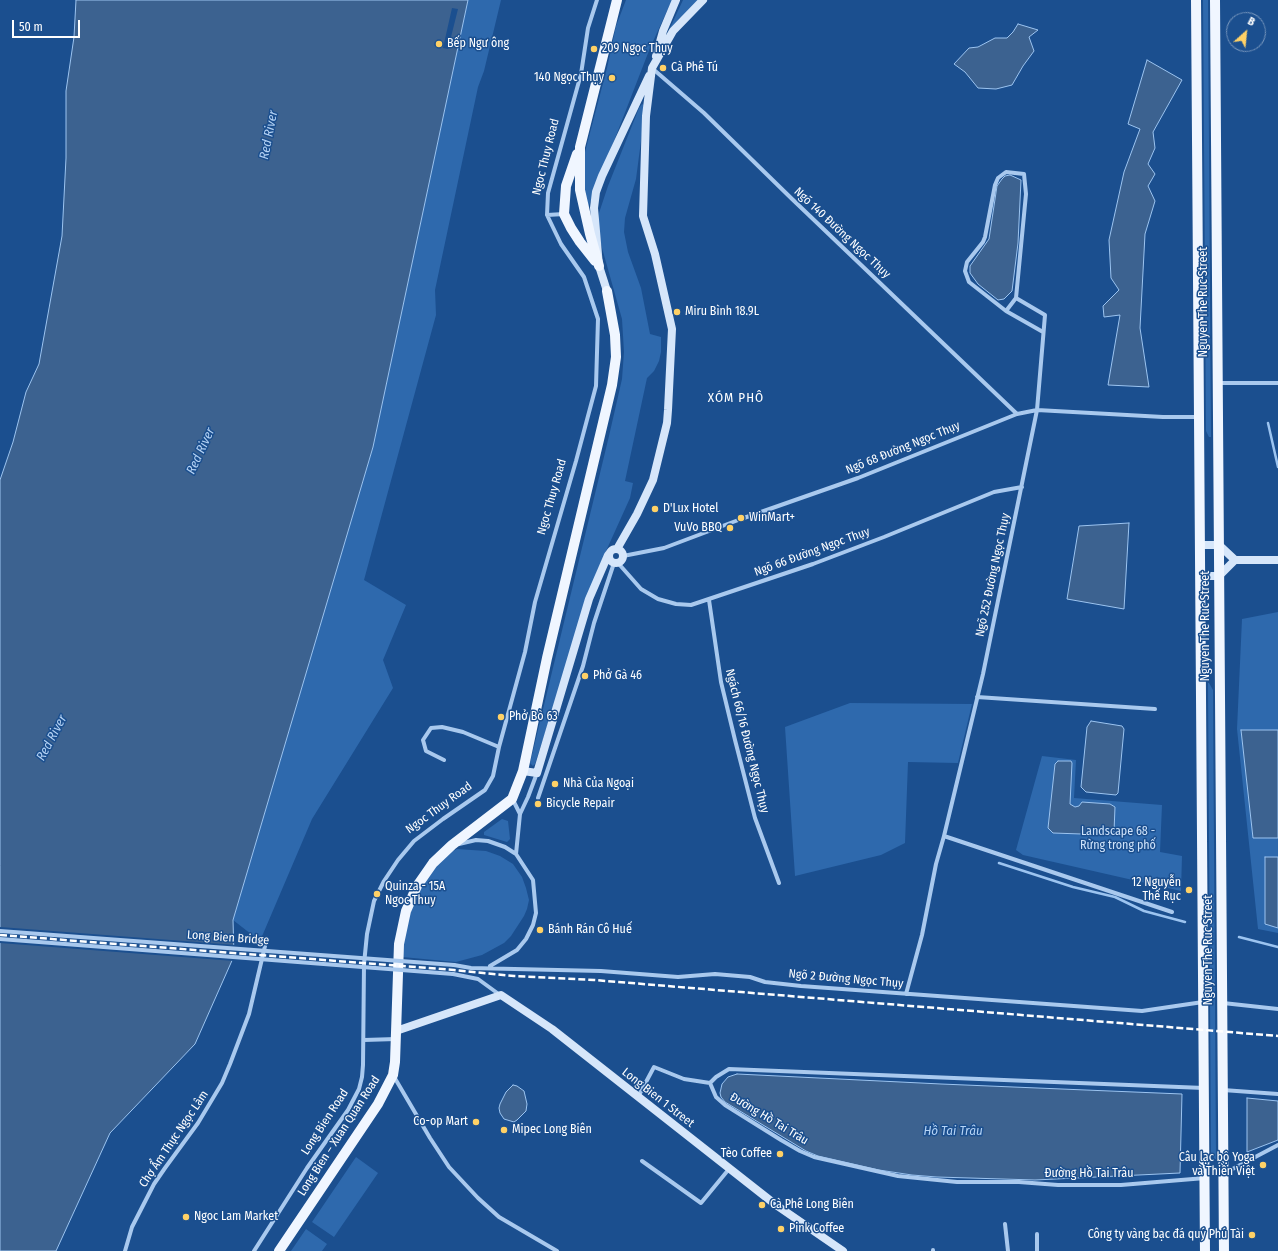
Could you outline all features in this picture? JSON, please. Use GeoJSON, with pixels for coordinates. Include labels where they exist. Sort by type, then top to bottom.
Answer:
{"type":"FeatureCollection","features":[{"type":"Feature","properties":{"kind":"main road"},"geometry":{"type":"LineString","coordinates":[[599,266],[580,242],[564,214],[566,186],[580,147],[617,0]]}},
{"type":"Feature","properties":{"kind":"main road","name":"Nguyen The Ruc Street"},"geometry":{"type":"LineString","coordinates":[[1196,0],[1205,1251]]}},
{"type":"Feature","properties":{"kind":"main road","name":"Nguyen The Ruc Street"},"geometry":{"type":"LineString","coordinates":[[1215,0],[1224,1251]]}},
{"type":"Feature","properties":{"kind":"main road"},"geometry":{"type":"LineString","coordinates":[[580,147],[580,190],[599,266]]}},
{"type":"Feature","properties":{"kind":"main road"},"geometry":{"type":"LineString","coordinates":[[452,845],[512,799],[523,771],[547,658],[612,385],[616,357],[615,335],[607,292]]}},
{"type":"Feature","properties":{"kind":"main road","name":"Long Bien – Xuan Quan Road"},"geometry":{"type":"LineString","coordinates":[[279,1251],[378,1104],[393,1075],[395,1062],[399,944],[406,911],[417,886],[433,863],[452,845]]}},
{"type":"Feature","properties":{"kind":"street","name":"Ngoc Thuy Road"},"geometry":{"type":"LineString","coordinates":[[364,964],[367,934],[374,901],[384,881],[398,860],[414,841],[485,790],[493,776],[525,652],[535,602],[596,386],[598,319],[584,277],[561,244],[547,215],[548,193],[581,74],[588,28],[597,0]]}},
{"type":"Feature","properties":{"kind":"street"},"geometry":{"type":"LineString","coordinates":[[516,854],[520,814],[537,773],[589,599],[608,555],[613,549],[617,549],[637,514],[653,480],[667,422],[672,328],[655,254],[643,216],[646,116],[652,68],[663,31],[676,0]]}},
{"type":"Feature","properties":{"kind":"street"},"geometry":{"type":"LineString","coordinates":[[607,292],[599,266],[594,208],[596,192],[652,68],[673,31],[703,0]]}},
{"type":"Feature","properties":{"kind":"street","name":"Ngõ 140 Đường Ngọc Thụy"},"geometry":{"type":"LineString","coordinates":[[652,68],[704,113],[1017,414]]}},
{"type":"Feature","properties":{"kind":"street"},"geometry":{"type":"LineString","coordinates":[[1006,311],[1016,298],[1026,194],[1024,174],[1006,172],[998,178],[995,185],[983,242],[967,262],[965,272],[969,282],[1006,311],[1043,332]]}},
{"type":"Feature","properties":{"kind":"street"},"geometry":{"type":"LineString","coordinates":[[547,215],[564,214]]}},
{"type":"Feature","properties":{"kind":"street","name":"Ngõ 252 Đường Ngọc Thụy"},"geometry":{"type":"LineString","coordinates":[[906,994],[922,935],[936,864],[977,696],[1037,410],[1045,315],[1016,298]]}},
{"type":"Feature","properties":{"kind":"street"},"geometry":{"type":"LineString","coordinates":[[1218,383],[1278,383]]}},
{"type":"Feature","properties":{"kind":"street","name":"Ngõ 68 Đường Ngọc Thụy"},"geometry":{"type":"LineString","coordinates":[[623,556],[664,548],[858,478],[1017,414],[1037,410],[1199,418]]}},
{"type":"Feature","properties":{"kind":"street","name":"Ngõ 66 Đường Ngọc Thụy"},"geometry":{"type":"LineString","coordinates":[[616,563],[641,589],[658,599],[691,606],[884,537],[994,492],[1022,487]]}},
{"type":"Feature","properties":{"kind":"street"},"geometry":{"type":"LineString","coordinates":[[1200,545],[1219,544],[1235,560],[1278,560]]}},
{"type":"Feature","properties":{"kind":"street"},"geometry":{"type":"LineString","coordinates":[[608,555],[609,559],[616,563],[621,562],[623,556],[622,552],[617,549]]}},
{"type":"Feature","properties":{"kind":"street"},"geometry":{"type":"LineString","coordinates":[[1200,576],[1219,576],[1235,560]]}},
{"type":"Feature","properties":{"kind":"street"},"geometry":{"type":"LineString","coordinates":[[538,798],[583,666],[594,623],[616,563]]}},
{"type":"Feature","properties":{"kind":"street","name":"Ngách 66/16 Đường Ngọc Thụy"},"geometry":{"type":"LineString","coordinates":[[709,600],[721,682],[735,740],[755,818],[779,883]]}},
{"type":"Feature","properties":{"kind":"street"},"geometry":{"type":"LineString","coordinates":[[977,696],[1155,709]]}},
{"type":"Feature","properties":{"kind":"street"},"geometry":{"type":"LineString","coordinates":[[444,760],[426,751],[423,740],[431,728],[442,727],[463,732],[500,747]]}},
{"type":"Feature","properties":{"kind":"street"},"geometry":{"type":"LineString","coordinates":[[523,771],[537,773]]}},
{"type":"Feature","properties":{"kind":"street"},"geometry":{"type":"LineString","coordinates":[[512,799],[520,814]]}},
{"type":"Feature","properties":{"kind":"street"},"geometry":{"type":"LineString","coordinates":[[944,836],[1172,912]]}},
{"type":"Feature","properties":{"kind":"street"},"geometry":{"type":"LineString","coordinates":[[452,845],[476,840],[488,841],[505,847],[516,854],[533,880],[536,912],[533,925],[526,939],[517,950],[506,958],[487,967]]}},
{"type":"Feature","properties":{"kind":"street","name":"Long Bien Bridge"},"geometry":{"type":"LineString","coordinates":[[0,931],[454,965],[471,968],[487,967]]}},
{"type":"Feature","properties":{"kind":"street","name":"Long Bien Bridge"},"geometry":{"type":"LineString","coordinates":[[0,939],[453,974]]}},
{"type":"Feature","properties":{"kind":"street","name":"Chợ Ẩm Thực Ngọc Lâm"},"geometry":{"type":"LineString","coordinates":[[125,1251],[132,1227],[154,1184],[210,1105],[227,1071],[249,1014],[265,946]]}},
{"type":"Feature","properties":{"kind":"street","name":"Long Bien Road"},"geometry":{"type":"LineString","coordinates":[[254,1251],[303,1174],[354,1100],[362,1077],[364,1040],[364,964]]}},
{"type":"Feature","properties":{"kind":"street","name":"Ngõ 2 Đường Ngọc Thụy"},"geometry":{"type":"LineString","coordinates":[[487,967],[601,971],[678,977],[715,974],[750,977],[765,982],[801,986],[1142,1011],[1203,1002]]}},
{"type":"Feature","properties":{"kind":"street","name":"Long Bien 1 Street"},"geometry":{"type":"LineString","coordinates":[[453,974],[478,979],[552,1029],[776,1205],[843,1251]]}},
{"type":"Feature","properties":{"kind":"street"},"geometry":{"type":"LineString","coordinates":[[364,1040],[396,1035],[501,995]]}},
{"type":"Feature","properties":{"kind":"street"},"geometry":{"type":"LineString","coordinates":[[1222,1003],[1278,1009]]}},
{"type":"Feature","properties":{"kind":"street"},"geometry":{"type":"LineString","coordinates":[[638,1097],[654,1067],[684,1079],[710,1084],[716,1077],[729,1070],[1204,1088]]}},
{"type":"Feature","properties":{"kind":"street"},"geometry":{"type":"LineString","coordinates":[[393,1075],[449,1167],[478,1198],[499,1217],[557,1251]]}},
{"type":"Feature","properties":{"kind":"street","name":"Đường Hồ Tai Trâu"},"geometry":{"type":"LineString","coordinates":[[710,1084],[716,1097],[725,1105],[781,1140],[807,1154],[835,1163],[898,1176],[958,1182],[1019,1182],[1065,1185],[1121,1185],[1205,1178]]}},
{"type":"Feature","properties":{"kind":"street"},"geometry":{"type":"LineString","coordinates":[[1223,1090],[1278,1094]]}},
{"type":"Feature","properties":{"kind":"street"},"geometry":{"type":"LineString","coordinates":[[1224,1174],[1278,1145]]}},
{"type":"Feature","properties":{"kind":"street"},"geometry":{"type":"LineString","coordinates":[[642,1161],[701,1203],[729,1169]]}},
{"type":"Feature","properties":{"kind":"street"},"geometry":{"type":"LineString","coordinates":[[1005,1224],[1008,1251]]}},
{"type":"Feature","properties":{"kind":"street"},"geometry":{"type":"LineString","coordinates":[[1036,1234],[1037,1251]]}},
{"type":"Feature","properties":{"kind":"green space"},"geometry":{"type":"Polygon","coordinates":[[[468,0],[501,0],[484,71],[478,87],[435,290],[436,315],[364,580],[406,605],[383,660],[393,688],[312,819],[260,941],[233,920],[373,447],[468,0]]]}},
{"type":"Feature","properties":{"kind":"green space"},"geometry":{"type":"Polygon","coordinates":[[[626,0],[672,0],[650,48],[588,208],[583,181],[585,152],[607,68],[616,26],[626,0]]]}},
{"type":"Feature","properties":{"kind":"green space"},"geometry":{"type":"Polygon","coordinates":[[[683,0],[700,0],[669,30],[683,0]]]}},
{"type":"Feature","properties":{"kind":"green space"},"geometry":{"type":"Polygon","coordinates":[[[1203,0],[1208,0],[1211,437],[1209,437],[1206,431],[1203,0]]]}},
{"type":"Feature","properties":{"kind":"green space"},"geometry":{"type":"Polygon","coordinates":[[[642,104],[644,105],[643,126],[636,179],[625,218],[624,232],[628,252],[641,288],[650,334],[661,337],[661,352],[659,361],[654,371],[647,378],[625,481],[633,483],[630,498],[597,571],[535,764],[533,766],[530,763],[622,379],[624,352],[622,319],[597,225],[599,213],[608,186],[639,108],[642,104]]]}},
{"type":"Feature","properties":{"kind":"green space"},"geometry":{"type":"Polygon","coordinates":[[[1278,612],[1278,933],[1258,929],[1237,729],[1242,619],[1278,612]]]}},
{"type":"Feature","properties":{"kind":"green space"},"geometry":{"type":"Polygon","coordinates":[[[1208,683],[1213,690],[1216,1159],[1211,1154],[1208,683]]]}},
{"type":"Feature","properties":{"kind":"green space"},"geometry":{"type":"Polygon","coordinates":[[[850,703],[972,704],[958,763],[908,762],[905,843],[881,855],[795,876],[785,727],[850,703]]]}},
{"type":"Feature","properties":{"kind":"green space","name":"Landscape 68 - Rừng trong phố"},"geometry":{"type":"Polygon","coordinates":[[[1042,756],[1076,760],[1074,798],[1162,805],[1160,852],[1182,856],[1181,891],[1023,855],[1016,850],[1042,756]]]}},
{"type":"Feature","properties":{"kind":"green space"},"geometry":{"type":"Polygon","coordinates":[[[502,819],[508,821],[510,839],[507,842],[484,835],[484,832],[502,819]]]}},
{"type":"Feature","properties":{"kind":"green space"},"geometry":{"type":"Polygon","coordinates":[[[457,849],[486,851],[500,856],[513,864],[522,877],[529,900],[524,916],[511,936],[504,943],[482,955],[456,962],[402,957],[402,927],[417,886],[445,855],[457,849]]]}},
{"type":"Feature","properties":{"kind":"green space"},"geometry":{"type":"Polygon","coordinates":[[[356,1157],[378,1173],[334,1237],[312,1222],[356,1157]]]}},
{"type":"Feature","properties":{"kind":"green space"},"geometry":{"type":"Polygon","coordinates":[[[306,1229],[327,1244],[322,1251],[291,1251],[306,1229]]]}},
{"type":"Feature","properties":{"kind":"water","name":"Red River"},"geometry":{"type":"Polygon","coordinates":[[[76,0],[468,0],[373,447],[233,920],[234,956],[195,1044],[110,1133],[56,1251],[0,1251],[0,480],[13,442],[26,392],[39,364],[62,236],[66,158],[66,91],[74,37],[76,0]]]}},
{"type":"Feature","properties":{"kind":"water"},"geometry":{"type":"Polygon","coordinates":[[[1018,24],[1038,30],[1029,37],[1034,51],[1012,85],[996,89],[978,88],[965,72],[954,64],[969,48],[978,47],[995,38],[1007,38],[1018,24]]]}},
{"type":"Feature","properties":{"kind":"water"},"geometry":{"type":"Polygon","coordinates":[[[1147,60],[1182,80],[1153,132],[1155,148],[1148,164],[1155,174],[1148,186],[1155,201],[1145,234],[1140,328],[1149,387],[1108,385],[1120,315],[1104,317],[1103,306],[1119,290],[1111,278],[1109,240],[1124,172],[1140,129],[1128,124],[1147,60]]]}},
{"type":"Feature","properties":{"kind":"water"},"geometry":{"type":"Polygon","coordinates":[[[1010,175],[1021,180],[1018,243],[1012,291],[1004,299],[998,300],[978,284],[970,273],[970,266],[989,239],[997,186],[1005,176],[1010,175]]]}},
{"type":"Feature","properties":{"kind":"water"},"geometry":{"type":"Polygon","coordinates":[[[1129,523],[1124,609],[1067,599],[1079,526],[1129,523]]]}},
{"type":"Feature","properties":{"kind":"water"},"geometry":{"type":"Polygon","coordinates":[[[1091,721],[1122,726],[1124,729],[1118,793],[1116,795],[1086,792],[1081,787],[1087,727],[1091,721]]]}},
{"type":"Feature","properties":{"kind":"water"},"geometry":{"type":"Polygon","coordinates":[[[1241,730],[1278,730],[1278,838],[1253,838],[1241,730]]]}},
{"type":"Feature","properties":{"kind":"water"},"geometry":{"type":"Polygon","coordinates":[[[1058,761],[1071,761],[1072,763],[1070,804],[1075,807],[1079,806],[1082,802],[1110,804],[1115,807],[1114,832],[1110,835],[1053,833],[1048,828],[1055,764],[1058,761]]]}},
{"type":"Feature","properties":{"kind":"water"},"geometry":{"type":"Polygon","coordinates":[[[1265,857],[1278,857],[1278,928],[1265,924],[1265,857]]]}},
{"type":"Feature","properties":{"kind":"water","name":"Hồ Tai Trâu"},"geometry":{"type":"Polygon","coordinates":[[[737,1074],[1182,1094],[1180,1173],[1035,1180],[937,1177],[879,1170],[818,1156],[806,1151],[725,1102],[720,1093],[722,1084],[728,1077],[737,1074]]]}},
{"type":"Feature","properties":{"kind":"water"},"geometry":{"type":"Polygon","coordinates":[[[513,1085],[524,1091],[527,1104],[526,1111],[514,1122],[504,1119],[499,1108],[506,1092],[513,1085]]]}},
{"type":"Feature","properties":{"kind":"water"},"geometry":{"type":"Polygon","coordinates":[[[1247,1098],[1278,1101],[1278,1140],[1247,1152],[1247,1098]]]}},
{"type":"Feature","properties":{"kind":"pier"},"geometry":{"type":"Polygon","coordinates":[[[452,8],[458,9],[448,49],[443,48],[452,8]]]}},
{"type":"Feature","properties":{"kind":"pier"},"geometry":{"type":"Polygon","coordinates":[[[0,927],[236,945],[236,956],[234,961],[0,943],[0,927]]]}},
{"type":"Feature","properties":{"kind":"waterway"},"geometry":{"type":"LineString","coordinates":[[1268,423],[1278,467]]}},
{"type":"Feature","properties":{"kind":"waterway"},"geometry":{"type":"LineString","coordinates":[[999,863],[1073,887],[1115,897],[1144,911],[1185,922]]}},
{"type":"Feature","properties":{"kind":"waterway"},"geometry":{"type":"LineString","coordinates":[[1239,937],[1278,947]]}},
{"type":"Feature","properties":{"kind":"railway"},"geometry":{"type":"LineString","coordinates":[[0,935],[454,970],[514,976],[594,980],[1278,1036]]}},
{"type":"Feature","properties":{"kind":"place","name":"Bếp Ngư ông"},"geometry":{"type":"Point","coordinates":[439,44]}},
{"type":"Feature","properties":{"kind":"place","name":"209 Ngọc Thụy"},"geometry":{"type":"Point","coordinates":[594,49]}},
{"type":"Feature","properties":{"kind":"place","name":"Cà Phê Tú"},"geometry":{"type":"Point","coordinates":[663,68]}},
{"type":"Feature","properties":{"kind":"place","name":"140 Ngọc Thụy"},"geometry":{"type":"Point","coordinates":[612,78]}},
{"type":"Feature","properties":{"kind":"place","name":"Miru Bình 18.9L"},"geometry":{"type":"Point","coordinates":[677,312]}},
{"type":"Feature","properties":{"kind":"place","name":"D'Lux Hotel"},"geometry":{"type":"Point","coordinates":[655,509]}},
{"type":"Feature","properties":{"kind":"place","name":"WinMart+"},"geometry":{"type":"Point","coordinates":[741,518]}},
{"type":"Feature","properties":{"kind":"place","name":"VuVo BBQ"},"geometry":{"type":"Point","coordinates":[730,528]}},
{"type":"Feature","properties":{"kind":"place","name":"Phở Gà 46"},"geometry":{"type":"Point","coordinates":[585,676]}},
{"type":"Feature","properties":{"kind":"place","name":"Phở Bò 63"},"geometry":{"type":"Point","coordinates":[501,717]}},
{"type":"Feature","properties":{"kind":"place","name":"Nhà Của Ngoại"},"geometry":{"type":"Point","coordinates":[555,784]}},
{"type":"Feature","properties":{"kind":"place","name":"Bicycle Repair"},"geometry":{"type":"Point","coordinates":[538,804]}},
{"type":"Feature","properties":{"kind":"place","name":"12 Nguyễn Thế Rục"},"geometry":{"type":"Point","coordinates":[1189,890]}},
{"type":"Feature","properties":{"kind":"place","name":"Quinza - 15A Ngoc Thuy"},"geometry":{"type":"Point","coordinates":[377,894]}},
{"type":"Feature","properties":{"kind":"place","name":"Bánh Rán Cô Huế"},"geometry":{"type":"Point","coordinates":[540,930]}},
{"type":"Feature","properties":{"kind":"place","name":"Co-op Mart"},"geometry":{"type":"Point","coordinates":[476,1122]}},
{"type":"Feature","properties":{"kind":"place","name":"Mipec Long Biên"},"geometry":{"type":"Point","coordinates":[504,1130]}},
{"type":"Feature","properties":{"kind":"place","name":"Tèo Coffee"},"geometry":{"type":"Point","coordinates":[780,1154]}},
{"type":"Feature","properties":{"kind":"place","name":"Câu lạc bộ Yoga và Thiền Việt"},"geometry":{"type":"Point","coordinates":[1263,1165]}},
{"type":"Feature","properties":{"kind":"place","name":"Cà Phê Long Biên"},"geometry":{"type":"Point","coordinates":[762,1205]}},
{"type":"Feature","properties":{"kind":"place","name":"Ngoc Lam Market"},"geometry":{"type":"Point","coordinates":[186,1217]}},
{"type":"Feature","properties":{"kind":"place","name":"Pink Coffee"},"geometry":{"type":"Point","coordinates":[781,1229]}},
{"type":"Feature","properties":{"kind":"place","name":"Công ty vàng bạc đá quý Phú Tài"},"geometry":{"type":"Point","coordinates":[1252,1235]}},
{"type":"Feature","properties":{"kind":"district","name":"XÓM PHÔ"},"geometry":{"type":"Point","coordinates":[736,398]}}]}
